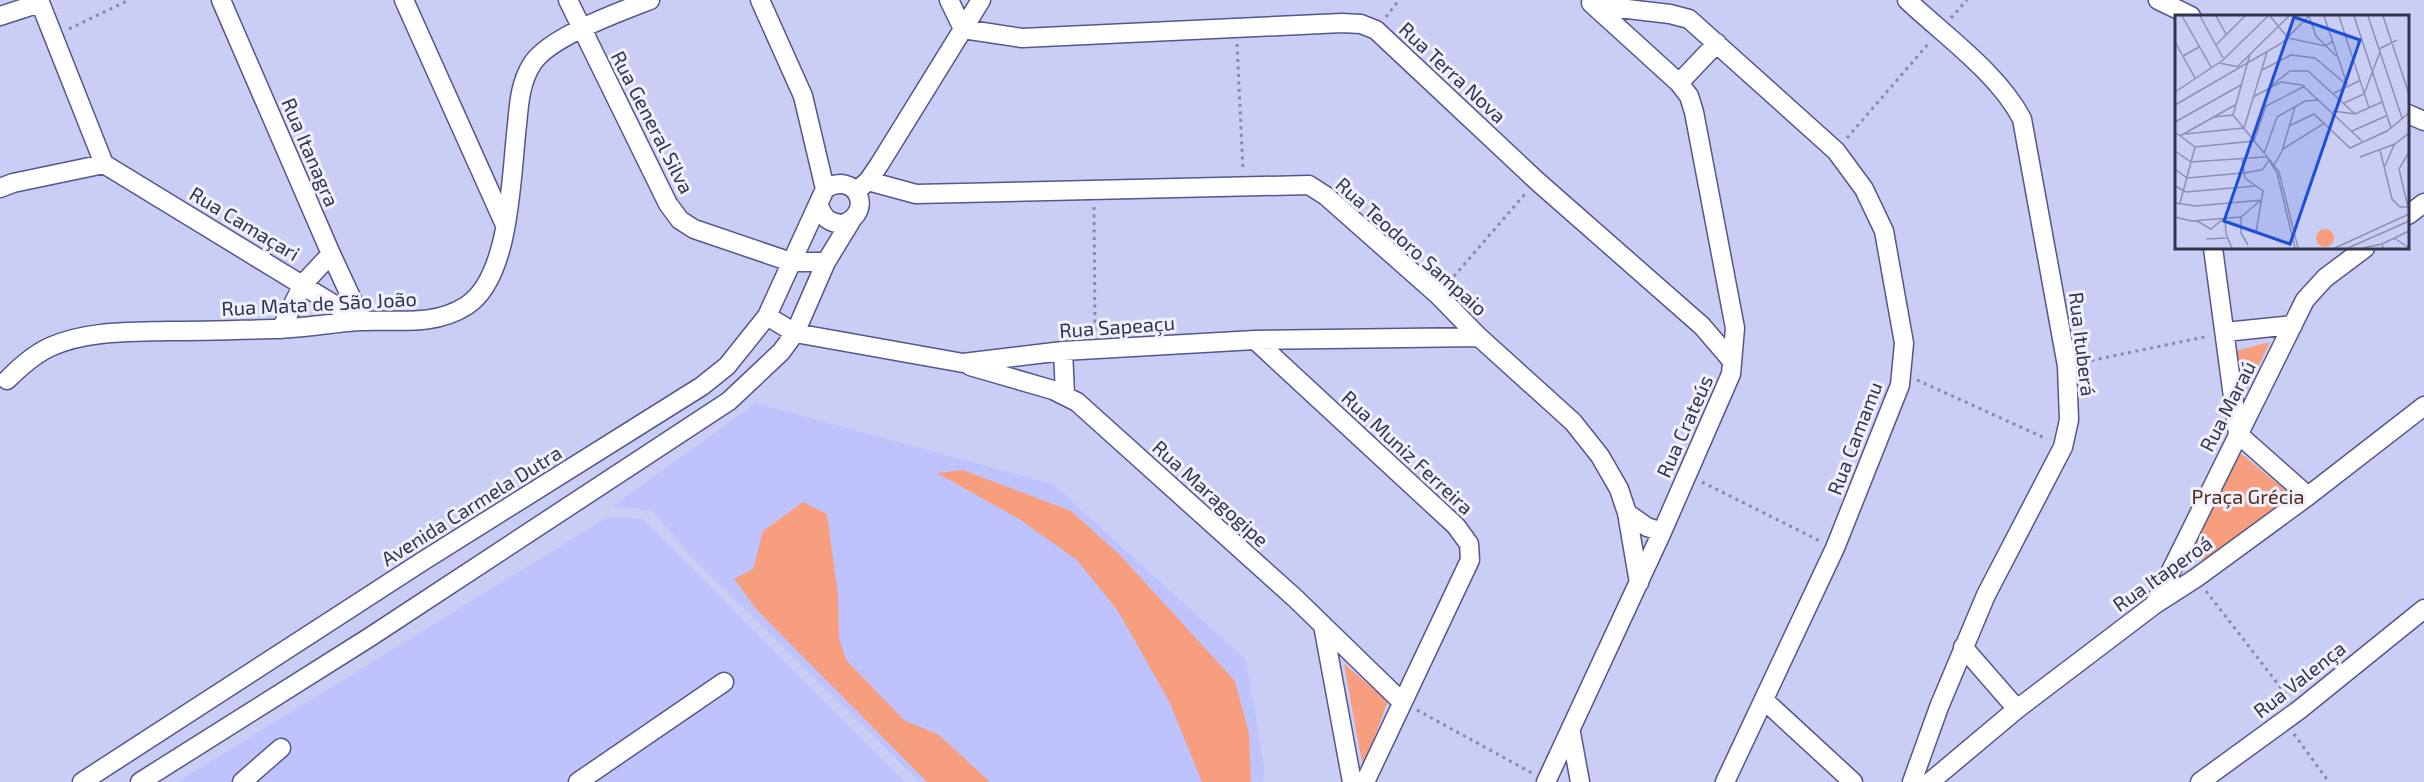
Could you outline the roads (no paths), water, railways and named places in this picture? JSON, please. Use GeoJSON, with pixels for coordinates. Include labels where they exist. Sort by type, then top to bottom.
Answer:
{"type":"FeatureCollection","features":[{"type":"Feature","properties":{"kind":"street","name":"Rua Itanagra"},"geometry":{"type":"LineString","coordinates":[[221,0],[362,321]]}},
{"type":"Feature","properties":{"kind":"street"},"geometry":{"type":"LineString","coordinates":[[404,0],[506,227]]}},
{"type":"Feature","properties":{"kind":"street","name":"Rua General Silva"},"geometry":{"type":"LineString","coordinates":[[568,0],[668,204],[680,220],[694,229],[791,262],[826,262]]}},
{"type":"Feature","properties":{"kind":"street","name":"Rua Mata de São João"},"geometry":{"type":"LineString","coordinates":[[7,380],[30,358],[51,346],[76,338],[113,333],[281,328],[362,321],[406,323],[437,318],[465,307],[485,290],[506,227],[521,88],[532,63],[552,45],[581,29],[650,0]]}},
{"type":"Feature","properties":{"kind":"street"},"geometry":{"type":"LineString","coordinates":[[760,0],[802,96],[822,197],[822,213],[827,220],[843,224],[851,221]]}},
{"type":"Feature","properties":{"kind":"street"},"geometry":{"type":"LineString","coordinates":[[949,0],[963,29]]}},
{"type":"Feature","properties":{"kind":"street"},"geometry":{"type":"LineString","coordinates":[[140,782],[370,637],[712,414],[749,385],[781,352],[795,333],[826,262],[857,215],[862,186],[981,0]]}},
{"type":"Feature","properties":{"kind":"street","name":"Rua Ituberá"},"geometry":{"type":"LineString","coordinates":[[1907,0],[1994,80],[2012,99],[2022,118],[2067,366],[2069,420],[2063,447],[1986,595],[1963,647],[1912,782]]}},
{"type":"Feature","properties":{"kind":"street"},"geometry":{"type":"LineString","coordinates":[[2158,0],[2185,11]]}},
{"type":"Feature","properties":{"kind":"street"},"geometry":{"type":"LineString","coordinates":[[0,16],[40,1],[104,164],[0,188]]}},
{"type":"Feature","properties":{"kind":"street","name":"Rua Camamu"},"geometry":{"type":"LineString","coordinates":[[1590,3],[1670,14],[1689,19],[1836,151],[1864,189],[1884,231],[1904,343],[1900,385],[1835,548],[1725,782]]}},
{"type":"Feature","properties":{"kind":"street","name":"Rua Crateús"},"geometry":{"type":"LineString","coordinates":[[1546,782],[1639,584],[1731,374],[1735,328],[1689,96],[1679,83],[1590,3]]}},
{"type":"Feature","properties":{"kind":"street","name":"Rua Terra Nova"},"geometry":{"type":"LineString","coordinates":[[963,29],[1022,38],[1342,23],[1361,24],[1376,30],[1537,181],[1702,326],[1732,361]]}},
{"type":"Feature","properties":{"kind":"street"},"geometry":{"type":"LineString","coordinates":[[1679,83],[1717,43]]}},
{"type":"Feature","properties":{"kind":"street"},"geometry":{"type":"LineString","coordinates":[[2409,114],[2424,121]]}},
{"type":"Feature","properties":{"kind":"street","name":"Rua Camaçari"},"geometry":{"type":"LineString","coordinates":[[104,164],[362,321]]}},
{"type":"Feature","properties":{"kind":"street"},"geometry":{"type":"LineString","coordinates":[[822,197],[833,184],[862,186]]}},
{"type":"Feature","properties":{"kind":"street","name":"Rua Teodoro Sampaio"},"geometry":{"type":"LineString","coordinates":[[862,186],[916,194],[1309,185],[1326,196],[1438,295],[1479,337],[1573,422],[1600,456],[1618,489],[1627,513],[1639,584]]}},
{"type":"Feature","properties":{"kind":"street","name":"Avenida Carmela Dutra"},"geometry":{"type":"LineString","coordinates":[[82,782],[423,561],[702,386],[727,366],[767,316],[822,197]]}},
{"type":"Feature","properties":{"kind":"street"},"geometry":{"type":"LineString","coordinates":[[2213,249],[2238,434],[2308,496]]}},
{"type":"Feature","properties":{"kind":"street","name":"Rua Maraú"},"geometry":{"type":"LineString","coordinates":[[2154,605],[2305,300],[2325,278],[2364,249]]}},
{"type":"Feature","properties":{"kind":"street"},"geometry":{"type":"LineString","coordinates":[[281,328],[303,284],[331,254]]}},
{"type":"Feature","properties":{"kind":"street","name":"Rua Sapeaçu"},"geometry":{"type":"LineString","coordinates":[[767,316],[795,333],[963,363],[1063,351],[1256,340],[1479,337]]}},
{"type":"Feature","properties":{"kind":"street"},"geometry":{"type":"LineString","coordinates":[[2225,332],[2293,325]]}},
{"type":"Feature","properties":{"kind":"street"},"geometry":{"type":"LineString","coordinates":[[1702,326],[1735,328]]}},
{"type":"Feature","properties":{"kind":"street","name":"Rua Muniz Ferreira"},"geometry":{"type":"LineString","coordinates":[[1256,340],[1456,526],[1469,544],[1470,560],[1365,782]]}},
{"type":"Feature","properties":{"kind":"street"},"geometry":{"type":"LineString","coordinates":[[1063,351],[1065,394]]}},
{"type":"Feature","properties":{"kind":"street","name":"Rua Maragogipe"},"geometry":{"type":"LineString","coordinates":[[963,363],[1065,394],[1077,402],[1323,625],[1402,702]]}},
{"type":"Feature","properties":{"kind":"street","name":"Rua Itaperoá"},"geometry":{"type":"LineString","coordinates":[[1930,782],[2017,709],[2154,605],[2196,578],[2308,496],[2424,406]]}},
{"type":"Feature","properties":{"kind":"street"},"geometry":{"type":"LineString","coordinates":[[1627,513],[1647,527],[1662,532]]}},
{"type":"Feature","properties":{"kind":"street","name":"Rua Valença"},"geometry":{"type":"LineString","coordinates":[[2200,782],[2291,716],[2424,609]]}},
{"type":"Feature","properties":{"kind":"street"},"geometry":{"type":"LineString","coordinates":[[1323,625],[1352,782]]}},
{"type":"Feature","properties":{"kind":"street"},"geometry":{"type":"LineString","coordinates":[[1963,647],[2017,709]]}},
{"type":"Feature","properties":{"kind":"street"},"geometry":{"type":"LineString","coordinates":[[578,782],[724,682]]}},
{"type":"Feature","properties":{"kind":"street"},"geometry":{"type":"LineString","coordinates":[[1764,700],[1853,782]]}},
{"type":"Feature","properties":{"kind":"street"},"geometry":{"type":"LineString","coordinates":[[1571,733],[1580,782]]}},
{"type":"Feature","properties":{"kind":"street"},"geometry":{"type":"LineString","coordinates":[[242,782],[281,748]]}},
{"type":"Feature","properties":{"kind":"park label","name":"Praça Grécia"},"geometry":{"type":"Point","coordinates":[2248,496]}}]}
